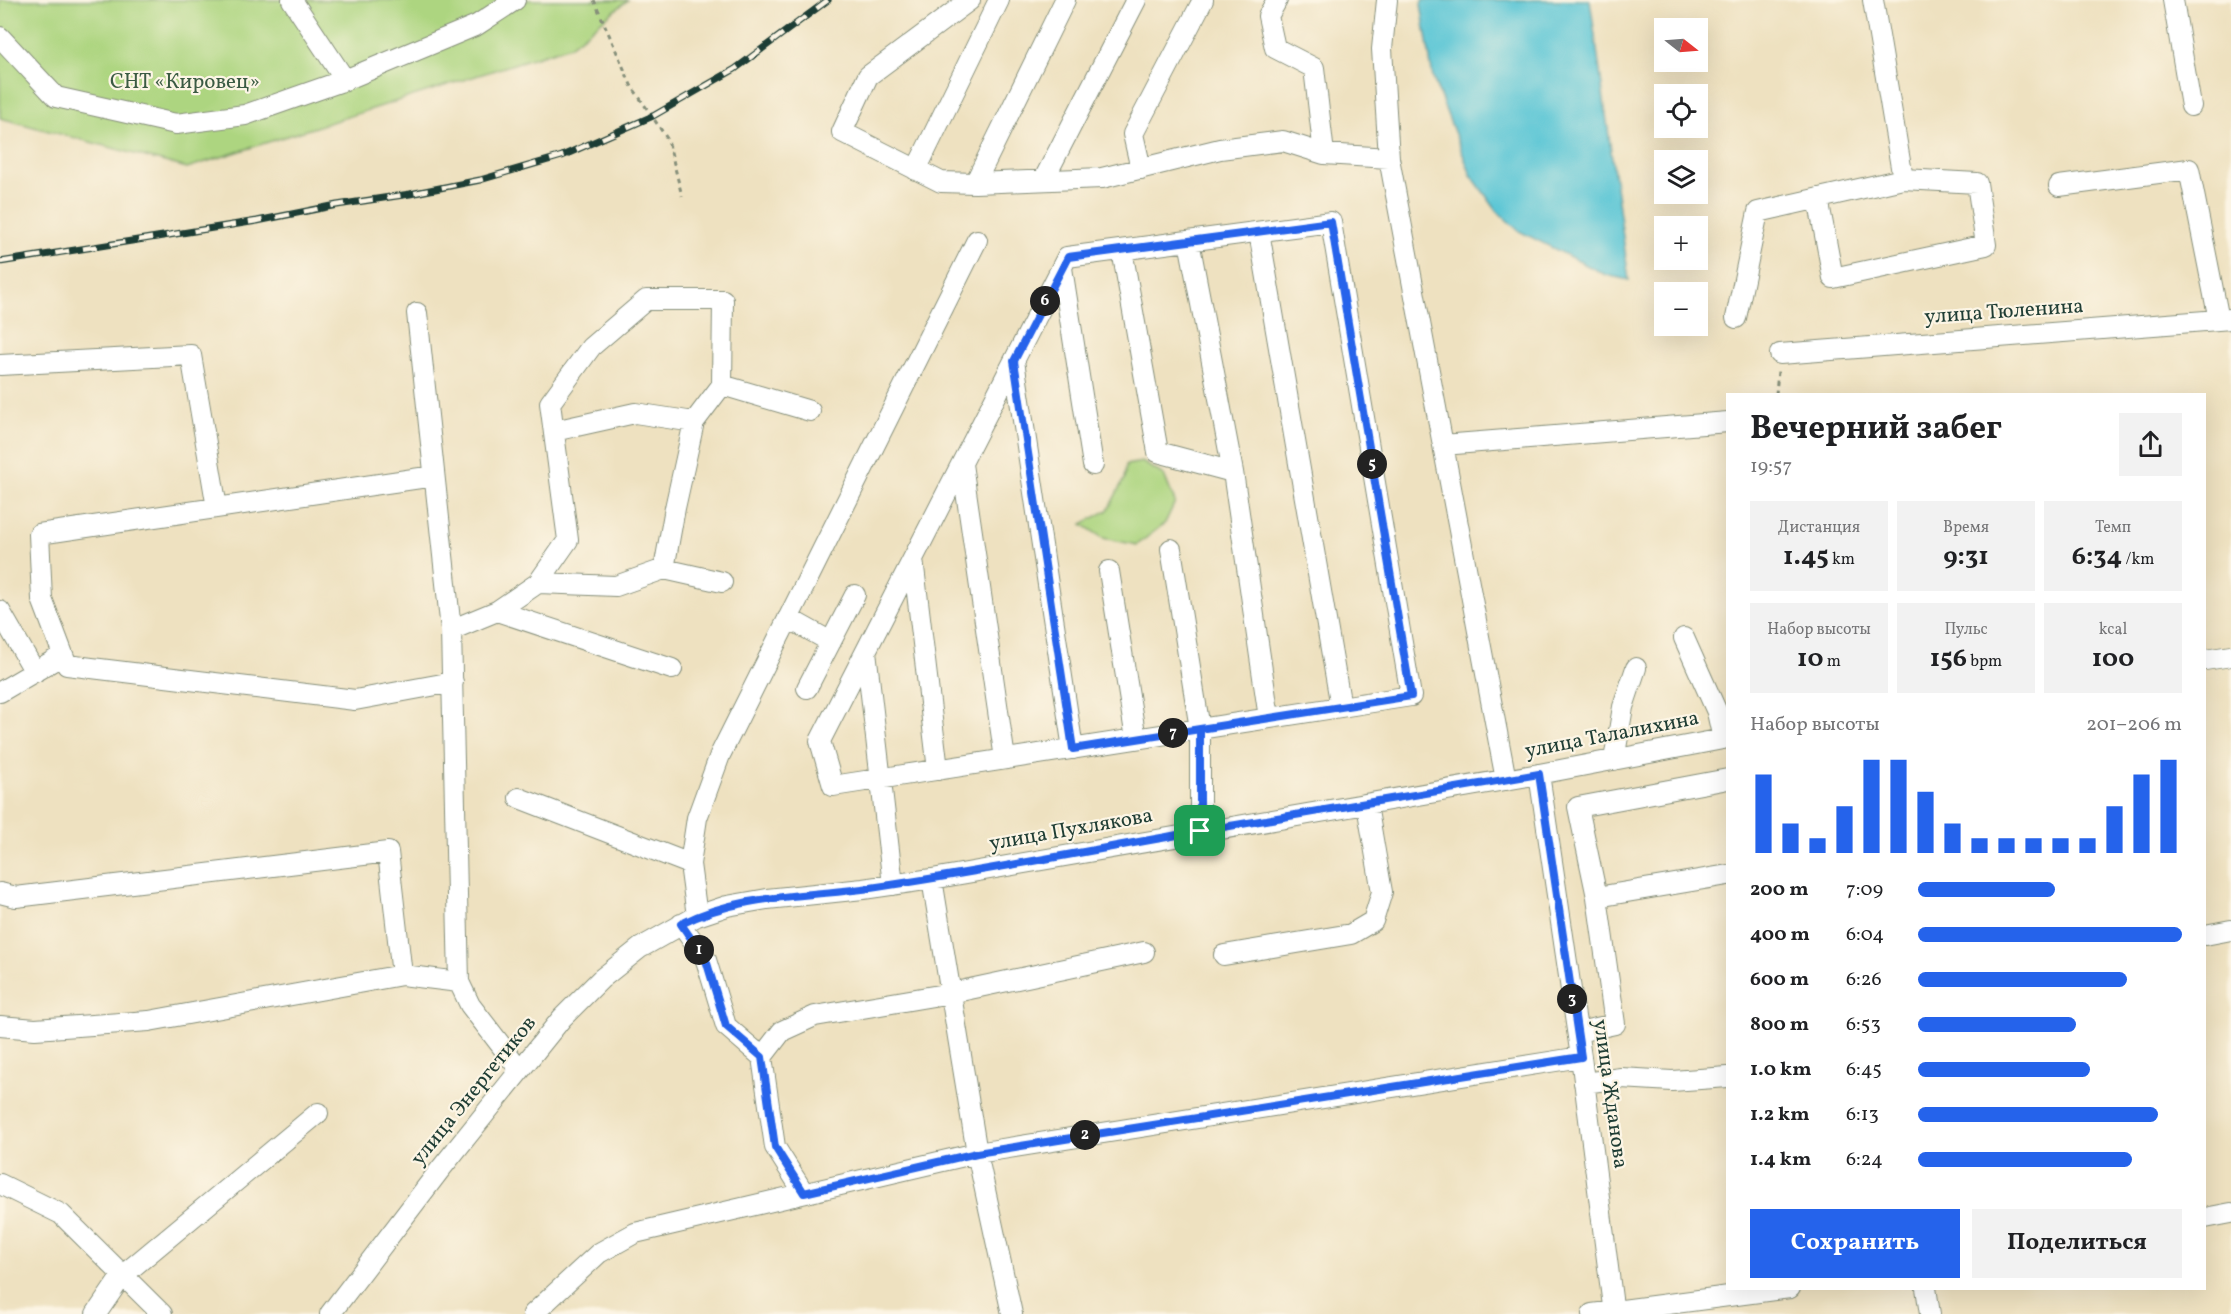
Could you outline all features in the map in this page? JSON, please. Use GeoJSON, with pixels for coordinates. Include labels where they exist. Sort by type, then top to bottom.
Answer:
{"type":"FeatureCollection","features":[{"type":"Feature","properties":{"kind":"street"},"geometry":{"type":"LineString","coordinates":[[292,0],[345,80]]}},
{"type":"Feature","properties":{"kind":"street"},"geometry":{"type":"LineString","coordinates":[[0,37],[56,97],[176,124],[244,115],[345,80],[477,26],[515,0]]}},
{"type":"Feature","properties":{"kind":"street"},"geometry":{"type":"LineString","coordinates":[[970,0],[868,76],[842,132],[940,182],[975,183],[1102,178],[1220,149],[1283,141],[1324,154],[1389,158]]}},
{"type":"Feature","properties":{"kind":"street"},"geometry":{"type":"LineString","coordinates":[[916,170],[999,0]]}},
{"type":"Feature","properties":{"kind":"street"},"geometry":{"type":"LineString","coordinates":[[975,183],[1065,0]]}},
{"type":"Feature","properties":{"kind":"street"},"geometry":{"type":"LineString","coordinates":[[1044,179],[1136,0]]}},
{"type":"Feature","properties":{"kind":"street"},"geometry":{"type":"LineString","coordinates":[[1141,169],[1133,134],[1203,0]]}},
{"type":"Feature","properties":{"kind":"street"},"geometry":{"type":"LineString","coordinates":[[1277,0],[1268,16],[1275,48],[1314,68],[1324,154]]}},
{"type":"Feature","properties":{"kind":"street"},"geometry":{"type":"LineString","coordinates":[[1387,0],[1382,49],[1389,158],[1506,780]]}},
{"type":"Feature","properties":{"kind":"street"},"geometry":{"type":"LineString","coordinates":[[1873,0],[1903,179]]}},
{"type":"Feature","properties":{"kind":"street"},"geometry":{"type":"LineString","coordinates":[[2174,0],[2191,106]]}},
{"type":"Feature","properties":{"kind":"street"},"geometry":{"type":"LineString","coordinates":[[2059,186],[2189,169],[2225,319]]}},
{"type":"Feature","properties":{"kind":"street"},"geometry":{"type":"LineString","coordinates":[[1736,318],[1758,212],[1818,198],[1903,179],[1977,183],[1986,245],[1833,278],[1818,198]]}},
{"type":"Feature","properties":{"kind":"street"},"geometry":{"type":"LineString","coordinates":[[1331,222],[1411,696],[833,786],[820,741],[1068,257],[1259,232],[1331,222]]}},
{"type":"Feature","properties":{"kind":"street"},"geometry":{"type":"LineString","coordinates":[[1259,232],[1341,707]]}},
{"type":"Feature","properties":{"kind":"street"},"geometry":{"type":"LineString","coordinates":[[804,1193],[775,1147],[762,1057],[726,1026],[706,960],[689,920],[690,864],[698,818],[720,755],[977,240]]}},
{"type":"Feature","properties":{"kind":"street"},"geometry":{"type":"LineString","coordinates":[[1189,241],[1233,472],[1269,718]]}},
{"type":"Feature","properties":{"kind":"street"},"geometry":{"type":"LineString","coordinates":[[1122,250],[1158,452],[1233,472]]}},
{"type":"Feature","properties":{"kind":"street"},"geometry":{"type":"LineString","coordinates":[[1062,268],[1093,465]]}},
{"type":"Feature","properties":{"kind":"street"},"geometry":{"type":"LineString","coordinates":[[451,630],[497,611],[538,583],[568,540],[550,403],[591,346],[646,300],[723,300],[722,385],[694,422],[664,568]]}},
{"type":"Feature","properties":{"kind":"street"},"geometry":{"type":"LineString","coordinates":[[417,313],[451,630],[459,982],[470,1005],[520,1070]]}},
{"type":"Feature","properties":{"kind":"street","name":"улица Тюленина"},"geometry":{"type":"LineString","coordinates":[[1780,354],[2225,319]]}},
{"type":"Feature","properties":{"kind":"street"},"geometry":{"type":"LineString","coordinates":[[0,365],[191,356],[217,508]]}},
{"type":"Feature","properties":{"kind":"street"},"geometry":{"type":"LineString","coordinates":[[1014,361],[1073,749]]}},
{"type":"Feature","properties":{"kind":"street"},"geometry":{"type":"LineString","coordinates":[[722,385],[810,411]]}},
{"type":"Feature","properties":{"kind":"street"},"geometry":{"type":"LineString","coordinates":[[554,431],[634,413],[694,422]]}},
{"type":"Feature","properties":{"kind":"street"},"geometry":{"type":"LineString","coordinates":[[1443,445],[1726,422]]}},
{"type":"Feature","properties":{"kind":"street"},"geometry":{"type":"LineString","coordinates":[[962,464],[1005,759]]}},
{"type":"Feature","properties":{"kind":"street"},"geometry":{"type":"LineString","coordinates":[[434,476],[39,534],[42,599],[67,666],[355,700],[453,682]]}},
{"type":"Feature","properties":{"kind":"street"},"geometry":{"type":"LineString","coordinates":[[1171,549],[1200,729],[1200,831]]}},
{"type":"Feature","properties":{"kind":"street"},"geometry":{"type":"LineString","coordinates":[[913,559],[938,770]]}},
{"type":"Feature","properties":{"kind":"street"},"geometry":{"type":"LineString","coordinates":[[538,583],[616,586],[664,568],[722,582]]}},
{"type":"Feature","properties":{"kind":"street"},"geometry":{"type":"LineString","coordinates":[[1109,571],[1136,739]]}},
{"type":"Feature","properties":{"kind":"street"},"geometry":{"type":"LineString","coordinates":[[807,688],[855,595]]}},
{"type":"Feature","properties":{"kind":"street"},"geometry":{"type":"LineString","coordinates":[[0,611],[35,672]]}},
{"type":"Feature","properties":{"kind":"street"},"geometry":{"type":"LineString","coordinates":[[497,611],[672,669]]}},
{"type":"Feature","properties":{"kind":"street"},"geometry":{"type":"LineString","coordinates":[[788,618],[831,642]]}},
{"type":"Feature","properties":{"kind":"street"},"geometry":{"type":"LineString","coordinates":[[1684,638],[1717,712],[1725,738]]}},
{"type":"Feature","properties":{"kind":"street"},"geometry":{"type":"LineString","coordinates":[[866,651],[893,885]]}},
{"type":"Feature","properties":{"kind":"street"},"geometry":{"type":"LineString","coordinates":[[0,692],[63,655]]}},
{"type":"Feature","properties":{"kind":"street"},"geometry":{"type":"LineString","coordinates":[[2206,660],[2231,656]]}},
{"type":"Feature","properties":{"kind":"street"},"geometry":{"type":"LineString","coordinates":[[1614,760],[1623,707],[1636,668]]}},
{"type":"Feature","properties":{"kind":"street"},"geometry":{"type":"LineString","coordinates":[[1717,712],[1726,698]]}},
{"type":"Feature","properties":{"kind":"street","name":"улица Талалихина"},"geometry":{"type":"LineString","coordinates":[[1506,780],[1725,738]]}},
{"type":"Feature","properties":{"kind":"street","name":"улица Жданова"},"geometry":{"type":"LineString","coordinates":[[1539,774],[1578,1032],[1614,1312]]}},
{"type":"Feature","properties":{"kind":"street"},"geometry":{"type":"LineString","coordinates":[[1578,1032],[1615,1024],[1597,897],[1578,807],[1726,779]]}},
{"type":"Feature","properties":{"kind":"street","name":"улица Пухлякова"},"geometry":{"type":"LineString","coordinates":[[689,920],[727,906],[767,898],[932,879],[1506,780]]}},
{"type":"Feature","properties":{"kind":"street"},"geometry":{"type":"LineString","coordinates":[[519,798],[690,864]]}},
{"type":"Feature","properties":{"kind":"street"},"geometry":{"type":"LineString","coordinates":[[1224,956],[1352,934],[1373,921],[1382,892],[1367,804]]}},
{"type":"Feature","properties":{"kind":"street"},"geometry":{"type":"LineString","coordinates":[[0,893],[16,897],[388,852],[402,975]]}},
{"type":"Feature","properties":{"kind":"street"},"geometry":{"type":"LineString","coordinates":[[1597,897],[1726,875]]}},
{"type":"Feature","properties":{"kind":"street"},"geometry":{"type":"LineString","coordinates":[[932,879],[977,1153],[1012,1314]]}},
{"type":"Feature","properties":{"kind":"street","name":"улица Энергетиков"},"geometry":{"type":"LineString","coordinates":[[330,1314],[562,1018],[601,979],[640,948],[689,920]]}},
{"type":"Feature","properties":{"kind":"street"},"geometry":{"type":"LineString","coordinates":[[2206,935],[2231,930]]}},
{"type":"Feature","properties":{"kind":"street"},"geometry":{"type":"LineString","coordinates":[[762,1057],[782,1031],[814,1016],[951,993],[1144,952]]}},
{"type":"Feature","properties":{"kind":"street"},"geometry":{"type":"LineString","coordinates":[[0,1026],[35,1029],[149,1021],[402,975],[459,982]]}},
{"type":"Feature","properties":{"kind":"street"},"geometry":{"type":"LineString","coordinates":[[533,1314],[599,1253],[635,1233],[977,1153],[1581,1057]]}},
{"type":"Feature","properties":{"kind":"street"},"geometry":{"type":"LineString","coordinates":[[1584,1083],[1621,1078],[1672,1081],[1726,1077]]}},
{"type":"Feature","properties":{"kind":"street"},"geometry":{"type":"LineString","coordinates":[[96,1314],[123,1276],[318,1113]]}},
{"type":"Feature","properties":{"kind":"street"},"geometry":{"type":"LineString","coordinates":[[0,1184],[61,1214],[162,1314]]}},
{"type":"Feature","properties":{"kind":"street"},"geometry":{"type":"LineString","coordinates":[[2206,1218],[2231,1214]]}},
{"type":"Feature","properties":{"kind":"street"},"geometry":{"type":"LineString","coordinates":[[1592,1314],[1775,1290]]}},
{"type":"Feature","properties":{"kind":"street"},"geometry":{"type":"LineString","coordinates":[[1926,1290],[1930,1314]]}},
{"type":"Feature","properties":{"kind":"path"},"geometry":{"type":"LineString","coordinates":[[594,0],[631,85],[668,140],[682,196]]}},
{"type":"Feature","properties":{"kind":"green space","name":"СНТ «Кировец»"},"geometry":{"type":"Polygon","coordinates":[[[0,0],[628,0],[570,46],[187,168],[0,118],[0,0]]]}},
{"type":"Feature","properties":{"kind":"green space"},"geometry":{"type":"Polygon","coordinates":[[[1142,462],[1164,475],[1175,502],[1165,523],[1137,545],[1103,538],[1082,524],[1108,510],[1124,479],[1126,465],[1142,462]]]}},
{"type":"Feature","properties":{"kind":"water"},"geometry":{"type":"Polygon","coordinates":[[[1423,0],[1590,0],[1629,280],[1606,275],[1519,231],[1497,211],[1471,175],[1433,78],[1421,4],[1423,0]]]}},
{"type":"Feature","properties":{"kind":"railway"},"geometry":{"type":"LineString","coordinates":[[0,262],[410,194],[480,180],[562,156],[653,116],[735,69],[828,0]]}},
{"type":"Feature","properties":{"kind":"route"},"geometry":{"type":"LineString","coordinates":[[1200,831],[932,879],[863,889],[767,898],[727,906],[681,924],[706,960],[726,1026],[762,1057],[775,1147],[804,1193],[977,1153],[1581,1057],[1539,774],[1200,831],[1200,729],[1411,696],[1331,222],[1068,257],[1014,361],[1073,749],[1200,729],[1200,780],[1200,831]]}}]}
